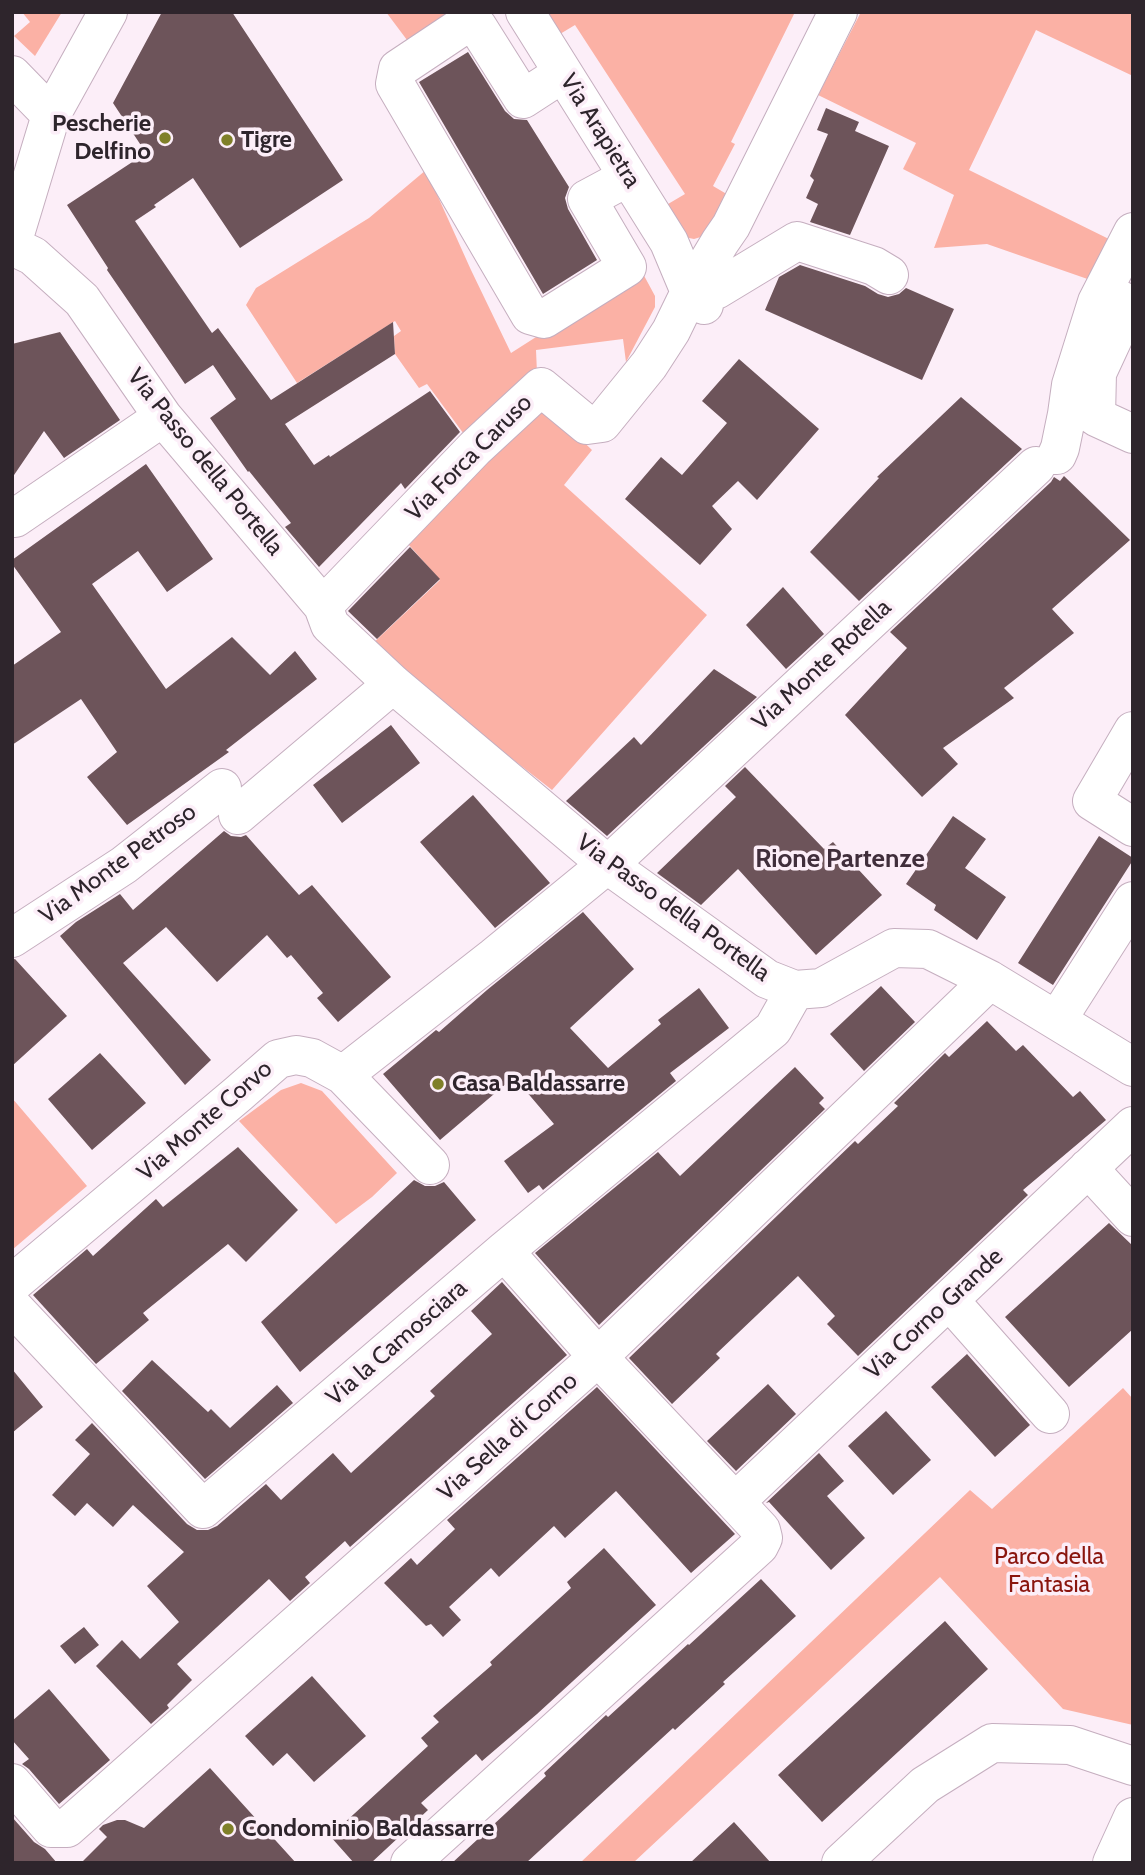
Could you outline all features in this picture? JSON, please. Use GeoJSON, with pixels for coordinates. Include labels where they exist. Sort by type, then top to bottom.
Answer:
{"type":"FeatureCollection","features":[{"type":"Feature","properties":{"kind":"street"},"geometry":{"type":"LineString","coordinates":[[12,245],[51,116],[108,12]]}},
{"type":"Feature","properties":{"kind":"street","name":"Via Arapietra"},"geometry":{"type":"LineString","coordinates":[[525,12],[669,242],[698,300]]}},
{"type":"Feature","properties":{"kind":"street"},"geometry":{"type":"LineString","coordinates":[[698,300],[720,242],[731,226],[838,12]]}},
{"type":"Feature","properties":{"kind":"street"},"geometry":{"type":"LineString","coordinates":[[563,73],[523,100],[477,26],[467,23],[398,69],[396,84],[530,315],[544,319],[626,267],[587,199],[628,177]]}},
{"type":"Feature","properties":{"kind":"street"},"geometry":{"type":"LineString","coordinates":[[12,75],[51,116]]}},
{"type":"Feature","properties":{"kind":"street"},"geometry":{"type":"LineString","coordinates":[[1133,232],[1103,292],[1129,304],[1097,373],[1096,416],[1133,433]]}},
{"type":"Feature","properties":{"kind":"street"},"geometry":{"type":"LineString","coordinates":[[698,300],[797,241],[874,266],[889,275]]}},
{"type":"Feature","properties":{"kind":"street"},"geometry":{"type":"LineString","coordinates":[[673,251],[703,251],[720,242]]}},
{"type":"Feature","properties":{"kind":"street","name":"Via Passo della Portella"},"geometry":{"type":"LineString","coordinates":[[12,245],[33,256],[82,300],[163,416],[323,606],[330,625],[393,684],[608,865],[767,979],[795,990],[821,988],[894,948],[928,949],[990,980],[1133,1067]]}},
{"type":"Feature","properties":{"kind":"street","name":"Via Monte Rotella"},"geometry":{"type":"LineString","coordinates":[[608,865],[1060,449],[1071,385],[1103,292]]}},
{"type":"Feature","properties":{"kind":"street","name":"Via Forca Caruso"},"geometry":{"type":"LineString","coordinates":[[323,606],[475,448],[541,387],[592,435],[698,300]]}},
{"type":"Feature","properties":{"kind":"street"},"geometry":{"type":"LineString","coordinates":[[15,518],[163,416]]}},
{"type":"Feature","properties":{"kind":"street","name":"Via Monte Petroso"},"geometry":{"type":"LineString","coordinates":[[12,938],[124,864],[230,802],[393,684]]}},
{"type":"Feature","properties":{"kind":"street"},"geometry":{"type":"LineString","coordinates":[[1133,732],[1092,801],[1133,827]]}},
{"type":"Feature","properties":{"kind":"street"},"geometry":{"type":"LineString","coordinates":[[343,1075],[608,865]]}},
{"type":"Feature","properties":{"kind":"street"},"geometry":{"type":"LineString","coordinates":[[1057,1020],[1122,943],[1133,901]]}},
{"type":"Feature","properties":{"kind":"street","name":"Via Sella di Corno"},"geometry":{"type":"LineString","coordinates":[[12,1783],[51,1828],[67,1828],[598,1357],[990,980]]}},
{"type":"Feature","properties":{"kind":"street","name":"Via la Camosciara"},"geometry":{"type":"LineString","coordinates":[[12,1306],[203,1509],[504,1251],[773,1029],[795,990]]}},
{"type":"Feature","properties":{"kind":"street","name":"Via Monte Corvo"},"geometry":{"type":"LineString","coordinates":[[12,1284],[278,1059],[296,1055],[312,1058],[343,1075],[430,1165]]}},
{"type":"Feature","properties":{"kind":"street","name":"Via Corno Grande"},"geometry":{"type":"LineString","coordinates":[[735,1502],[1133,1126]]}},
{"type":"Feature","properties":{"kind":"street"},"geometry":{"type":"LineString","coordinates":[[1088,1168],[1133,1217]]}},
{"type":"Feature","properties":{"kind":"street"},"geometry":{"type":"LineString","coordinates":[[410,1863],[760,1546],[763,1538],[761,1530],[598,1357],[504,1251]]}},
{"type":"Feature","properties":{"kind":"street"},"geometry":{"type":"LineString","coordinates":[[949,1300],[1051,1414]]}},
{"type":"Feature","properties":{"kind":"street"},"geometry":{"type":"LineString","coordinates":[[841,1863],[925,1786],[992,1743],[1070,1745],[1133,1766]]}},
{"type":"Feature","properties":{"kind":"green space"},"geometry":{"type":"Polygon","coordinates":[[[22,12],[62,12],[35,56],[14,36],[30,22],[22,12]]]}},
{"type":"Feature","properties":{"kind":"green space"},"geometry":{"type":"Polygon","coordinates":[[[386,12],[451,12],[410,44],[386,12]]]}},
{"type":"Feature","properties":{"kind":"green space"},"geometry":{"type":"Polygon","coordinates":[[[547,12],[795,12],[731,142],[735,144],[713,186],[730,196],[704,236],[694,239],[684,237],[663,207],[685,194],[575,25],[555,37],[547,12]]]}},
{"type":"Feature","properties":{"kind":"green space"},"geometry":{"type":"Polygon","coordinates":[[[861,12],[1133,12],[1133,76],[1036,30],[969,170],[1117,243],[1099,283],[987,244],[934,248],[954,195],[903,169],[916,143],[818,95],[861,12]]]}},
{"type":"Feature","properties":{"kind":"green space"},"geometry":{"type":"Polygon","coordinates":[[[426,170],[511,353],[641,270],[655,296],[655,307],[626,362],[623,339],[536,350],[537,373],[527,373],[535,383],[469,441],[427,384],[419,388],[395,354],[394,336],[401,331],[395,321],[297,383],[246,305],[256,288],[369,218],[426,170]]]}},
{"type":"Feature","properties":{"kind":"green space"},"geometry":{"type":"Polygon","coordinates":[[[539,399],[592,450],[564,485],[707,615],[552,790],[369,647],[440,580],[401,536],[539,399]]]}},
{"type":"Feature","properties":{"kind":"green space"},"geometry":{"type":"Polygon","coordinates":[[[301,1083],[322,1091],[397,1173],[372,1197],[336,1224],[239,1121],[281,1090],[301,1083]]]}},
{"type":"Feature","properties":{"kind":"green space"},"geometry":{"type":"Polygon","coordinates":[[[12,1098],[87,1186],[12,1250],[12,1098]]]}},
{"type":"Feature","properties":{"kind":"green space","name":"Parco della Fantasia"},"geometry":{"type":"Polygon","coordinates":[[[1123,1388],[1133,1399],[1133,1725],[1063,1709],[940,1577],[633,1863],[580,1863],[970,1490],[992,1509],[1123,1388]]]}},
{"type":"Feature","properties":{"kind":"building"},"geometry":{"type":"Polygon","coordinates":[[[162,12],[232,12],[343,180],[240,248],[193,178],[135,221],[212,333],[218,328],[271,400],[393,322],[395,354],[285,424],[314,465],[430,391],[460,432],[405,489],[401,483],[319,567],[285,527],[291,523],[248,472],[210,418],[236,399],[213,365],[185,384],[107,270],[67,205],[146,153],[113,103],[162,12]]]}},
{"type":"Feature","properties":{"kind":"building"},"geometry":{"type":"Polygon","coordinates":[[[468,52],[505,111],[514,119],[527,120],[569,187],[565,198],[568,209],[597,260],[543,294],[419,82],[468,52]]]}},
{"type":"Feature","properties":{"kind":"building"},"geometry":{"type":"Polygon","coordinates":[[[826,108],[859,122],[855,131],[889,146],[850,235],[810,222],[818,204],[806,198],[814,180],[810,176],[828,134],[817,130],[826,108]]]}},
{"type":"Feature","properties":{"kind":"building"},"geometry":{"type":"Polygon","coordinates":[[[800,265],[865,286],[888,297],[899,294],[906,288],[954,309],[922,380],[765,310],[779,277],[800,265]]]}},
{"type":"Feature","properties":{"kind":"building"},"geometry":{"type":"Polygon","coordinates":[[[60,332],[120,420],[64,458],[44,431],[12,478],[12,344],[60,332]]]}},
{"type":"Feature","properties":{"kind":"building"},"geometry":{"type":"Polygon","coordinates":[[[739,359],[819,429],[757,500],[738,481],[712,506],[732,529],[700,565],[625,499],[661,457],[682,475],[727,423],[702,401],[739,359]]]}},
{"type":"Feature","properties":{"kind":"building"},"geometry":{"type":"Polygon","coordinates":[[[961,397],[1022,449],[859,601],[810,552],[879,478],[877,477],[961,397]]]}},
{"type":"Feature","properties":{"kind":"building"},"geometry":{"type":"Polygon","coordinates":[[[146,464],[213,559],[167,592],[138,551],[92,584],[166,689],[232,637],[270,675],[295,651],[317,679],[226,750],[229,752],[127,825],[87,777],[117,752],[81,699],[12,745],[12,666],[61,632],[12,564],[12,560],[146,464]]]}},
{"type":"Feature","properties":{"kind":"building"},"geometry":{"type":"Polygon","coordinates":[[[1064,476],[1130,540],[1052,609],[1074,633],[1004,688],[1014,698],[943,748],[958,764],[922,797],[845,715],[907,648],[890,632],[1054,477],[1060,481],[1064,476]]]}},
{"type":"Feature","properties":{"kind":"building"},"geometry":{"type":"Polygon","coordinates":[[[410,547],[440,579],[377,639],[348,611],[410,547]]]}},
{"type":"Feature","properties":{"kind":"building"},"geometry":{"type":"Polygon","coordinates":[[[783,587],[824,634],[786,669],[746,625],[783,587]]]}},
{"type":"Feature","properties":{"kind":"building"},"geometry":{"type":"Polygon","coordinates":[[[714,669],[757,697],[607,836],[566,801],[634,737],[641,745],[714,669]]]}},
{"type":"Feature","properties":{"kind":"building"},"geometry":{"type":"Polygon","coordinates":[[[391,725],[420,763],[342,823],[313,785],[391,725]]]}},
{"type":"Feature","properties":{"kind":"building"},"geometry":{"type":"Polygon","coordinates":[[[745,767],[824,849],[833,842],[882,895],[816,955],[738,869],[701,905],[657,873],[736,797],[725,786],[745,767]]]}},
{"type":"Feature","properties":{"kind":"building"},"geometry":{"type":"Polygon","coordinates":[[[473,795],[550,883],[495,928],[420,842],[473,795]]]}},
{"type":"Feature","properties":{"kind":"building"},"geometry":{"type":"Polygon","coordinates":[[[953,816],[986,839],[965,868],[1006,897],[977,940],[934,910],[936,905],[906,884],[953,816]]]}},
{"type":"Feature","properties":{"kind":"building"},"geometry":{"type":"Polygon","coordinates":[[[224,831],[231,836],[246,835],[299,895],[312,885],[391,977],[338,1022],[317,998],[323,993],[291,955],[287,958],[267,935],[217,982],[166,927],[123,963],[211,1060],[185,1085],[60,936],[76,922],[120,894],[133,910],[224,831]]]}},
{"type":"Feature","properties":{"kind":"building"},"geometry":{"type":"Polygon","coordinates":[[[1099,836],[1133,860],[1053,985],[1018,963],[1099,836]]]}},
{"type":"Feature","properties":{"kind":"building"},"geometry":{"type":"Polygon","coordinates":[[[583,912],[634,969],[570,1028],[608,1068],[661,1024],[658,1020],[699,988],[729,1028],[670,1073],[676,1081],[543,1190],[539,1185],[528,1193],[504,1161],[554,1124],[514,1077],[440,1140],[383,1074],[436,1030],[439,1032],[583,912]]]}},
{"type":"Feature","properties":{"kind":"building"},"geometry":{"type":"Polygon","coordinates":[[[15,959],[67,1016],[12,1066],[12,960],[15,959]]]}},
{"type":"Feature","properties":{"kind":"building"},"geometry":{"type":"Polygon","coordinates":[[[881,986],[915,1022],[864,1071],[830,1034],[881,986]]]}},
{"type":"Feature","properties":{"kind":"building"},"geometry":{"type":"Polygon","coordinates":[[[987,1021],[1016,1051],[1023,1045],[1073,1097],[1080,1091],[1106,1120],[1023,1190],[1028,1195],[858,1356],[827,1324],[835,1316],[798,1276],[716,1354],[720,1358],[672,1404],[629,1358],[855,1141],[858,1144],[898,1106],[894,1103],[945,1053],[949,1057],[987,1021]]]}},
{"type":"Feature","properties":{"kind":"building"},"geometry":{"type":"Polygon","coordinates":[[[100,1053],[146,1103],[92,1150],[48,1099],[100,1053]]]}},
{"type":"Feature","properties":{"kind":"building"},"geometry":{"type":"Polygon","coordinates":[[[795,1067],[824,1098],[819,1103],[825,1109],[599,1325],[535,1253],[658,1152],[680,1176],[795,1067]]]}},
{"type":"Feature","properties":{"kind":"building"},"geometry":{"type":"Polygon","coordinates":[[[238,1147],[298,1210],[246,1262],[228,1244],[143,1313],[149,1320],[96,1364],[33,1295],[87,1249],[93,1256],[156,1199],[163,1207],[238,1147]]]}},
{"type":"Feature","properties":{"kind":"building"},"geometry":{"type":"Polygon","coordinates":[[[414,1180],[425,1186],[444,1182],[476,1220],[300,1372],[261,1322],[414,1180]]]}},
{"type":"Feature","properties":{"kind":"building"},"geometry":{"type":"Polygon","coordinates":[[[1109,1223],[1133,1246],[1133,1329],[1069,1387],[1005,1317],[1109,1223]]]}},
{"type":"Feature","properties":{"kind":"building"},"geometry":{"type":"Polygon","coordinates":[[[502,1282],[567,1355],[350,1547],[345,1541],[305,1577],[310,1583],[290,1601],[269,1579],[177,1664],[192,1680],[167,1705],[169,1708],[151,1724],[96,1666],[122,1640],[140,1659],[179,1622],[147,1586],[184,1552],[133,1505],[113,1527],[87,1503],[75,1516],[52,1495],[90,1454],[75,1440],[92,1423],[187,1524],[197,1530],[208,1530],[217,1526],[266,1484],[281,1500],[333,1453],[351,1473],[435,1396],[430,1391],[492,1334],[471,1311],[502,1282]]]}},
{"type":"Feature","properties":{"kind":"building"},"geometry":{"type":"Polygon","coordinates":[[[967,1354],[1030,1425],[995,1457],[931,1387],[967,1354]]]}},
{"type":"Feature","properties":{"kind":"building"},"geometry":{"type":"Polygon","coordinates":[[[152,1360],[208,1412],[211,1409],[230,1428],[277,1385],[293,1403],[205,1479],[122,1391],[152,1360]]]}},
{"type":"Feature","properties":{"kind":"building"},"geometry":{"type":"Polygon","coordinates":[[[12,1369],[43,1407],[12,1433],[12,1369]]]}},
{"type":"Feature","properties":{"kind":"building"},"geometry":{"type":"Polygon","coordinates":[[[768,1384],[796,1414],[736,1471],[707,1441],[768,1384]]]}},
{"type":"Feature","properties":{"kind":"building"},"geometry":{"type":"Polygon","coordinates":[[[597,1387],[735,1534],[691,1573],[616,1491],[565,1538],[554,1526],[499,1577],[491,1568],[449,1607],[461,1620],[443,1637],[431,1624],[426,1626],[384,1583],[411,1558],[417,1565],[455,1529],[447,1520],[597,1387]]]}},
{"type":"Feature","properties":{"kind":"building"},"geometry":{"type":"Polygon","coordinates":[[[886,1411],[931,1460],[893,1495],[848,1446],[886,1411]]]}},
{"type":"Feature","properties":{"kind":"building"},"geometry":{"type":"Polygon","coordinates":[[[819,1453],[844,1481],[827,1496],[865,1538],[831,1570],[769,1502],[766,1503],[819,1453]]]}},
{"type":"Feature","properties":{"kind":"building"},"geometry":{"type":"Polygon","coordinates":[[[604,1548],[656,1605],[482,1761],[476,1754],[421,1803],[428,1810],[371,1863],[354,1863],[330,1836],[428,1746],[421,1738],[439,1722],[433,1716],[492,1665],[490,1662],[571,1588],[567,1582],[604,1548]]]}},
{"type":"Feature","properties":{"kind":"building"},"geometry":{"type":"Polygon","coordinates":[[[761,1579],[796,1616],[675,1730],[673,1728],[526,1863],[452,1863],[546,1776],[544,1773],[606,1715],[608,1717],[761,1579]]]}},
{"type":"Feature","properties":{"kind":"building"},"geometry":{"type":"Polygon","coordinates":[[[945,1621],[988,1669],[822,1822],[778,1775],[945,1621]]]}},
{"type":"Feature","properties":{"kind":"building"},"geometry":{"type":"Polygon","coordinates":[[[84,1627],[99,1645],[75,1664],[60,1646],[84,1627]]]}},
{"type":"Feature","properties":{"kind":"building"},"geometry":{"type":"Polygon","coordinates":[[[312,1676],[366,1736],[314,1782],[287,1753],[273,1766],[245,1736],[312,1676]]]}},
{"type":"Feature","properties":{"kind":"building"},"geometry":{"type":"Polygon","coordinates":[[[49,1689],[110,1760],[59,1804],[22,1764],[29,1759],[12,1740],[12,1721],[49,1689]]]}},
{"type":"Feature","properties":{"kind":"building"},"geometry":{"type":"Polygon","coordinates":[[[210,1768],[296,1863],[81,1863],[107,1837],[99,1829],[103,1825],[125,1820],[144,1828],[210,1768]]]}},
{"type":"Feature","properties":{"kind":"building"},"geometry":{"type":"Polygon","coordinates":[[[12,1817],[34,1842],[45,1849],[57,1863],[12,1863],[12,1817]]]}},
{"type":"Feature","properties":{"kind":"building"},"geometry":{"type":"Polygon","coordinates":[[[734,1822],[771,1863],[690,1863],[734,1822]]]}},
{"type":"Feature","properties":{"kind":"place","name":"Pescherie Delfino"},"geometry":{"type":"Point","coordinates":[165,138]}},
{"type":"Feature","properties":{"kind":"place","name":"Tigre"},"geometry":{"type":"Point","coordinates":[227,140]}},
{"type":"Feature","properties":{"kind":"place","name":"Casa Baldassarre"},"geometry":{"type":"Point","coordinates":[438,1084]}},
{"type":"Feature","properties":{"kind":"place","name":"Condominio Baldassarre"},"geometry":{"type":"Point","coordinates":[228,1829]}},
{"type":"Feature","properties":{"kind":"district","name":"Rione Partenze"},"geometry":{"type":"Point","coordinates":[840,859]}}]}
